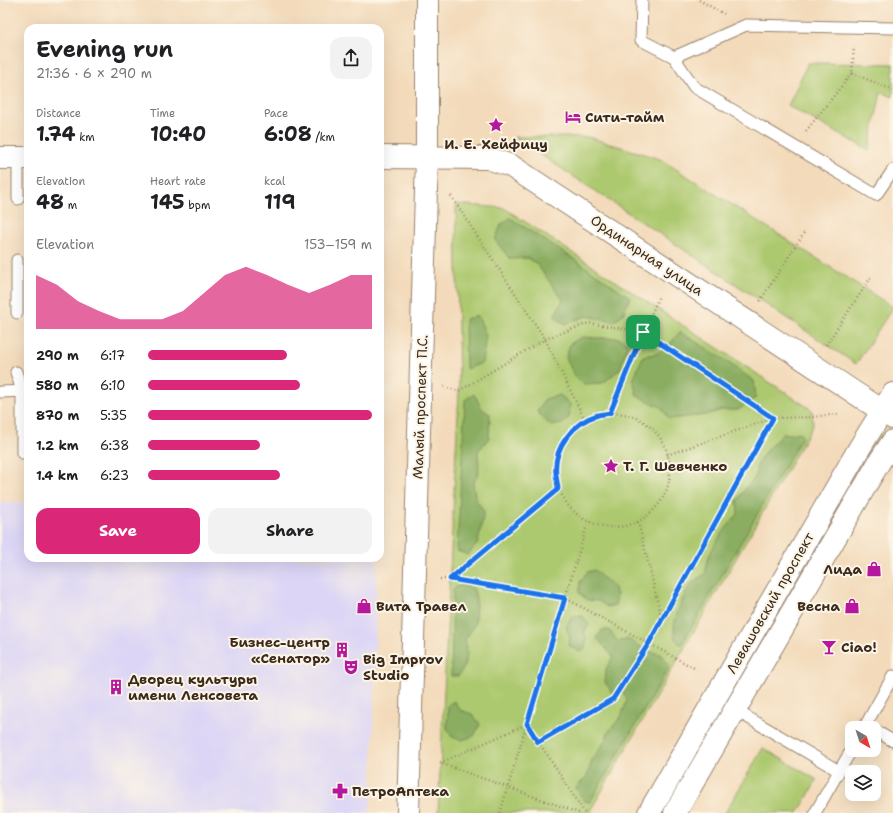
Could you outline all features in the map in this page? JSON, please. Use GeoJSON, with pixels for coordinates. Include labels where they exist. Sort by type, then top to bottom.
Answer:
{"type":"FeatureCollection","features":[{"type":"Feature","properties":{"kind":"street","name":"Малый проспект П.С."},"geometry":{"type":"LineString","coordinates":[[408,813],[427,158],[427,0]]}},
{"type":"Feature","properties":{"kind":"street","name":"Ординарная улица"},"geometry":{"type":"LineString","coordinates":[[384,157],[488,158],[511,166],[889,408]]}},
{"type":"Feature","properties":{"kind":"street","name":"Левашовский проспект"},"geometry":{"type":"LineString","coordinates":[[649,813],[860,447],[889,408]]}},
{"type":"Feature","properties":{"kind":"street","name":"Левашовский проспект"},"geometry":{"type":"LineString","coordinates":[[675,813],[881,459],[893,441]]}},
{"type":"Feature","properties":{"kind":"lane"},"geometry":{"type":"LineString","coordinates":[[642,0],[641,40],[674,57],[694,87],[876,195],[893,170]]}},
{"type":"Feature","properties":{"kind":"lane"},"geometry":{"type":"LineString","coordinates":[[674,57],[746,25],[893,28]]}},
{"type":"Feature","properties":{"kind":"lane"},"geometry":{"type":"LineString","coordinates":[[16,158],[18,199]]}},
{"type":"Feature","properties":{"kind":"lane"},"geometry":{"type":"LineString","coordinates":[[17,260],[17,313]]}},
{"type":"Feature","properties":{"kind":"lane"},"geometry":{"type":"LineString","coordinates":[[16,372],[24,389]]}},
{"type":"Feature","properties":{"kind":"lane"},"geometry":{"type":"LineString","coordinates":[[0,392],[24,391]]}},
{"type":"Feature","properties":{"kind":"lane"},"geometry":{"type":"LineString","coordinates":[[22,453],[24,412]]}},
{"type":"Feature","properties":{"kind":"lane"},"geometry":{"type":"LineString","coordinates":[[871,721],[893,676]]}},
{"type":"Feature","properties":{"kind":"lane"},"geometry":{"type":"LineString","coordinates":[[735,710],[839,771]]}},
{"type":"Feature","properties":{"kind":"lane"},"geometry":{"type":"LineString","coordinates":[[881,735],[893,741]]}},
{"type":"Feature","properties":{"kind":"lane"},"geometry":{"type":"LineString","coordinates":[[815,813],[847,757]]}},
{"type":"Feature","properties":{"kind":"path"},"geometry":{"type":"LineString","coordinates":[[794,146],[852,73],[856,27]]}},
{"type":"Feature","properties":{"kind":"path"},"geometry":{"type":"LineString","coordinates":[[852,73],[893,90]]}},
{"type":"Feature","properties":{"kind":"path"},"geometry":{"type":"LineString","coordinates":[[451,195],[546,339],[586,420]]}},
{"type":"Feature","properties":{"kind":"path"},"geometry":{"type":"LineString","coordinates":[[759,303],[804,233]]}},
{"type":"Feature","properties":{"kind":"path"},"geometry":{"type":"LineString","coordinates":[[823,349],[872,276]]}},
{"type":"Feature","properties":{"kind":"path"},"geometry":{"type":"LineString","coordinates":[[610,413],[659,296]]}},
{"type":"Feature","properties":{"kind":"path"},"geometry":{"type":"LineString","coordinates":[[440,386],[459,391],[546,339],[588,323],[643,332],[773,418]]}},
{"type":"Feature","properties":{"kind":"path"},"geometry":{"type":"LineString","coordinates":[[610,413],[626,415],[642,421],[654,431],[664,446],[669,463],[669,481],[663,497],[652,511],[638,522],[621,527],[604,527],[588,522],[575,514],[565,502],[558,489],[555,473],[557,457],[562,442],[572,430],[586,420],[598,415],[610,413]]}},
{"type":"Feature","properties":{"kind":"path"},"geometry":{"type":"LineString","coordinates":[[667,454],[773,418],[813,417],[838,414]]}},
{"type":"Feature","properties":{"kind":"path"},"geometry":{"type":"LineString","coordinates":[[538,742],[613,699],[649,643],[773,418]]}},
{"type":"Feature","properties":{"kind":"path"},"geometry":{"type":"LineString","coordinates":[[450,579],[558,489]]}},
{"type":"Feature","properties":{"kind":"path"},"geometry":{"type":"LineString","coordinates":[[500,813],[588,522]]}},
{"type":"Feature","properties":{"kind":"path"},"geometry":{"type":"LineString","coordinates":[[638,522],[662,620]]}},
{"type":"Feature","properties":{"kind":"path"},"geometry":{"type":"LineString","coordinates":[[437,579],[450,579],[565,598],[694,668]]}},
{"type":"Feature","properties":{"kind":"path"},"geometry":{"type":"LineString","coordinates":[[527,724],[585,813]]}},
{"type":"Feature","properties":{"kind":"path"},"geometry":{"type":"LineString","coordinates":[[440,763],[527,724]]}},
{"type":"Feature","properties":{"kind":"path"},"geometry":{"type":"LineString","coordinates":[[434,763],[440,763],[579,813]]}},
{"type":"Feature","properties":{"kind":"shaded area","name":"Дворец культуры имени Ленсовета"},"geometry":{"type":"Polygon","coordinates":[[[0,502],[24,503],[24,562],[377,562],[372,791],[370,813],[0,813],[0,502]]]}},
{"type":"Feature","properties":{"kind":"green space"},"geometry":{"type":"Polygon","coordinates":[[[808,63],[893,64],[893,97],[881,92],[869,150],[788,106],[808,63]]]}},
{"type":"Feature","properties":{"kind":"green space"},"geometry":{"type":"Polygon","coordinates":[[[514,137],[588,137],[660,159],[893,307],[856,364],[514,137]]]}},
{"type":"Feature","properties":{"kind":"green space"},"geometry":{"type":"Polygon","coordinates":[[[456,204],[504,208],[812,410],[813,425],[589,813],[438,813],[459,391],[456,204]]]}},
{"type":"Feature","properties":{"kind":"green space"},"geometry":{"type":"Polygon","coordinates":[[[510,218],[630,297],[623,314],[614,321],[586,316],[565,324],[554,316],[563,300],[536,263],[527,258],[510,259],[495,240],[501,225],[510,218]]]}},
{"type":"Feature","properties":{"kind":"green space"},"geometry":{"type":"Polygon","coordinates":[[[478,316],[486,335],[482,363],[466,369],[465,319],[478,316]]]}},
{"type":"Feature","properties":{"kind":"green space"},"geometry":{"type":"Polygon","coordinates":[[[680,332],[719,356],[754,381],[756,397],[738,410],[722,410],[705,415],[669,419],[661,407],[637,396],[633,380],[643,356],[656,354],[671,343],[680,332]]]}},
{"type":"Feature","properties":{"kind":"green space"},"geometry":{"type":"Polygon","coordinates":[[[582,337],[619,338],[628,344],[620,369],[603,383],[583,384],[574,376],[566,357],[570,344],[582,337]]]}},
{"type":"Feature","properties":{"kind":"green space"},"geometry":{"type":"Polygon","coordinates":[[[474,394],[482,409],[490,414],[489,438],[478,451],[479,470],[473,485],[476,500],[484,511],[478,543],[468,555],[457,551],[465,400],[474,394]]]}},
{"type":"Feature","properties":{"kind":"green space"},"geometry":{"type":"Polygon","coordinates":[[[560,395],[570,404],[569,418],[562,424],[551,426],[537,412],[545,399],[560,395]]]}},
{"type":"Feature","properties":{"kind":"green space"},"geometry":{"type":"Polygon","coordinates":[[[800,432],[802,437],[682,644],[679,643],[674,636],[674,629],[675,620],[681,603],[692,583],[705,574],[709,556],[718,539],[738,514],[737,501],[747,486],[755,478],[757,465],[768,448],[784,433],[790,434],[800,432]]]}},
{"type":"Feature","properties":{"kind":"green space"},"geometry":{"type":"Polygon","coordinates":[[[595,570],[611,583],[617,594],[615,605],[607,607],[599,601],[587,600],[579,593],[580,582],[587,572],[595,570]]]}},
{"type":"Feature","properties":{"kind":"green space"},"geometry":{"type":"Polygon","coordinates":[[[464,585],[474,589],[476,600],[475,624],[465,640],[467,655],[463,669],[458,676],[451,676],[453,591],[456,587],[464,585]]]}},
{"type":"Feature","properties":{"kind":"green space"},"geometry":{"type":"Polygon","coordinates":[[[572,616],[583,616],[589,625],[584,632],[587,640],[584,650],[580,652],[568,645],[570,638],[566,627],[572,616]]]}},
{"type":"Feature","properties":{"kind":"green space"},"geometry":{"type":"Polygon","coordinates":[[[602,630],[609,630],[617,641],[628,639],[647,651],[660,654],[670,666],[590,802],[584,801],[576,788],[587,776],[592,760],[604,743],[609,731],[621,717],[627,700],[623,692],[612,693],[605,682],[606,669],[613,657],[597,638],[602,630]]]}},
{"type":"Feature","properties":{"kind":"green space"},"geometry":{"type":"Polygon","coordinates":[[[454,701],[460,710],[472,714],[480,724],[474,736],[461,740],[452,737],[447,728],[448,705],[454,701]]]}},
{"type":"Feature","properties":{"kind":"green space"},"geometry":{"type":"Polygon","coordinates":[[[763,748],[817,780],[798,813],[725,813],[763,748]]]}},
{"type":"Feature","properties":{"kind":"place","name":"Сити-тайм"},"geometry":{"type":"Point","coordinates":[573,117]}},
{"type":"Feature","properties":{"kind":"place","name":"И. Е. Хейфицу"},"geometry":{"type":"Point","coordinates":[496,125]}},
{"type":"Feature","properties":{"kind":"place","name":"Т. Г. Шевченко"},"geometry":{"type":"Point","coordinates":[611,466]}},
{"type":"Feature","properties":{"kind":"place","name":"Лида"},"geometry":{"type":"Point","coordinates":[874,569]}},
{"type":"Feature","properties":{"kind":"place","name":"Вита Травел"},"geometry":{"type":"Point","coordinates":[364,606]}},
{"type":"Feature","properties":{"kind":"place","name":"Весна"},"geometry":{"type":"Point","coordinates":[852,606]}},
{"type":"Feature","properties":{"kind":"place","name":"Ciao!"},"geometry":{"type":"Point","coordinates":[829,647]}},
{"type":"Feature","properties":{"kind":"place","name":"Бизнес-центр «Сенатор»"},"geometry":{"type":"Point","coordinates":[342,650]}},
{"type":"Feature","properties":{"kind":"place","name":"Big Improv Studio"},"geometry":{"type":"Point","coordinates":[351,667]}},
{"type":"Feature","properties":{"kind":"place","name":"Дворец культуры имени Ленсовета"},"geometry":{"type":"Point","coordinates":[116,687]}},
{"type":"Feature","properties":{"kind":"place","name":"ПетроАптека"},"geometry":{"type":"Point","coordinates":[340,791]}},
{"type":"Feature","properties":{"kind":"route"},"geometry":{"type":"LineString","coordinates":[[643,332],[773,418],[649,643],[613,699],[538,742],[527,724],[565,598],[450,579],[558,489],[555,473],[557,457],[562,442],[572,430],[586,420],[598,415],[610,413],[643,332]]}}]}
